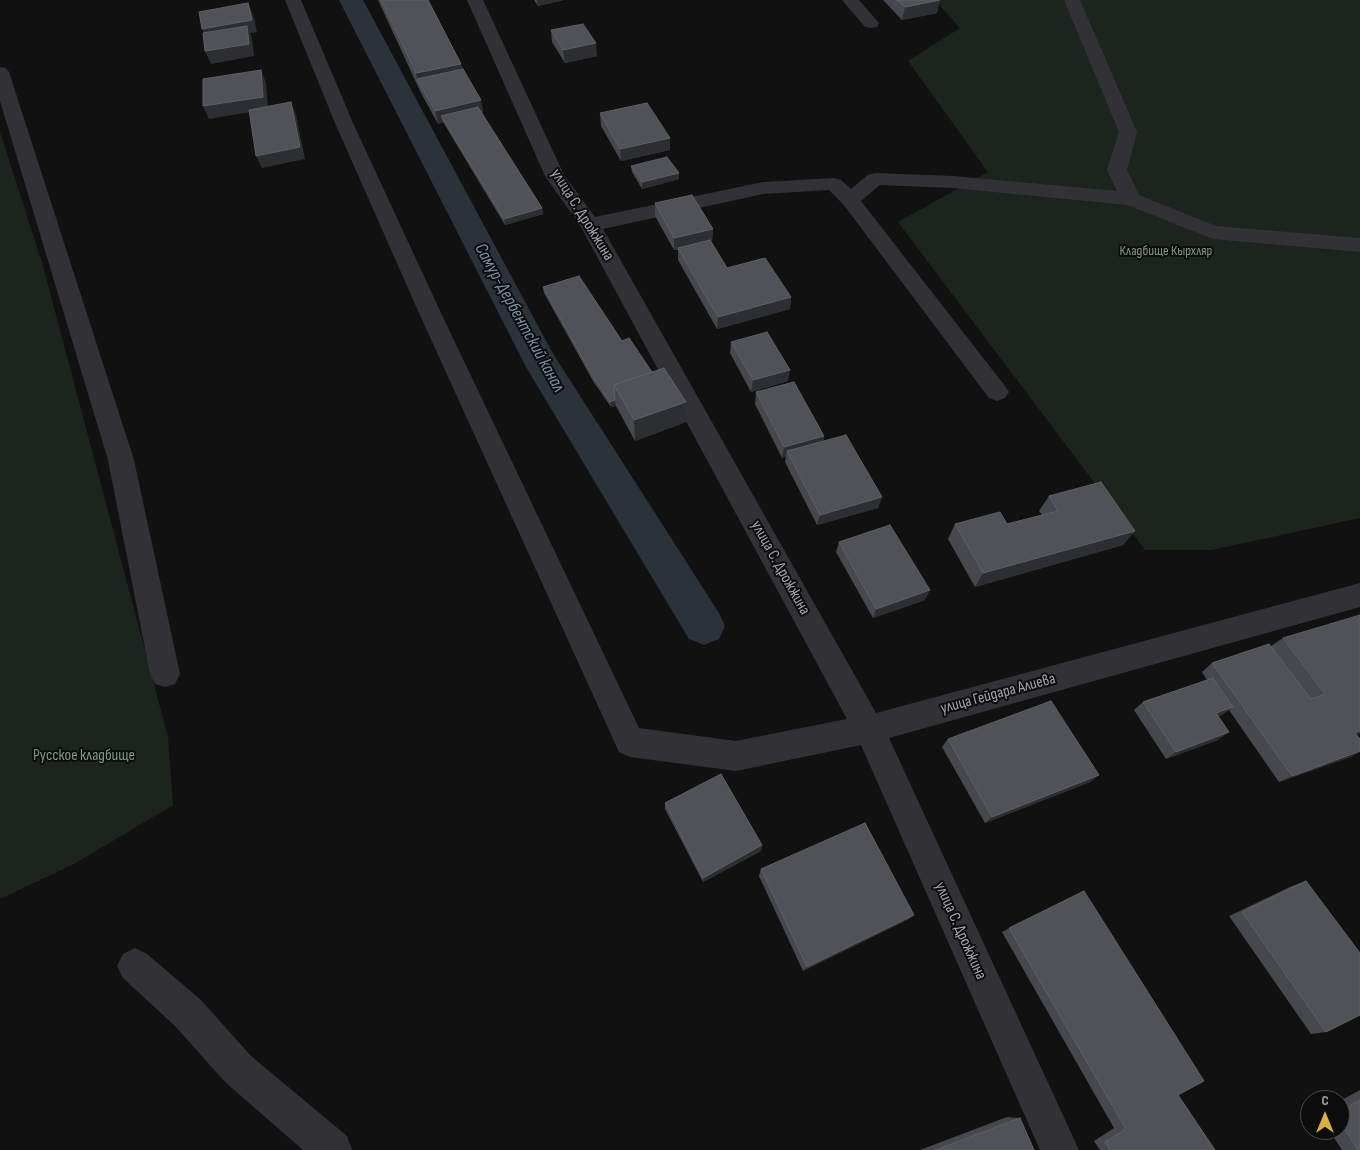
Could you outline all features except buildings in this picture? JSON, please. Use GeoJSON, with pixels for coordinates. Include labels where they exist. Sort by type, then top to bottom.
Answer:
{"type":"FeatureCollection","features":[{"type":"Feature","properties":{"kind":"street","name":"улица Гейдара Алиева"},"geometry":{"type":"LineString","coordinates":[[293,0],[344,123],[422,295],[630,742],[736,756],[869,729],[1360,595]]}},
{"type":"Feature","properties":{"kind":"street","name":"улица С. Дрожжина"},"geometry":{"type":"LineString","coordinates":[[475,0],[556,176],[590,225],[869,729],[1060,1150]]}},
{"type":"Feature","properties":{"kind":"street"},"geometry":{"type":"LineString","coordinates":[[850,0],[871,23]]}},
{"type":"Feature","properties":{"kind":"street"},"geometry":{"type":"LineString","coordinates":[[1072,0],[1128,132],[1117,170],[1131,198]]}},
{"type":"Feature","properties":{"kind":"street"},"geometry":{"type":"LineString","coordinates":[[0,72],[121,460],[165,674]]}},
{"type":"Feature","properties":{"kind":"street"},"geometry":{"type":"LineString","coordinates":[[850,200],[875,179],[961,183],[1131,198],[1213,232],[1360,245]]}},
{"type":"Feature","properties":{"kind":"street"},"geometry":{"type":"LineString","coordinates":[[590,225],[763,188],[834,184],[850,200],[997,392]]}},
{"type":"Feature","properties":{"kind":"street"},"geometry":{"type":"LineString","coordinates":[[135,966],[188,1013],[238,1069],[332,1150]]}},
{"type":"Feature","properties":{"kind":"green space","name":"Кладбище Кырхляр"},"geometry":{"type":"Polygon","coordinates":[[[935,0],[1360,0],[1360,518],[1212,550],[1145,550],[898,222],[988,172],[908,61],[960,28],[935,0]]]}},
{"type":"Feature","properties":{"kind":"green space","name":"Русское кладбище"},"geometry":{"type":"Polygon","coordinates":[[[0,132],[43,266],[168,737],[173,805],[74,864],[0,899],[0,132]]]}},
{"type":"Feature","properties":{"kind":"waterway","name":"Самур-Дербентский канал"},"geometry":{"type":"LineString","coordinates":[[351,0],[538,358],[704,626]]}}]}
